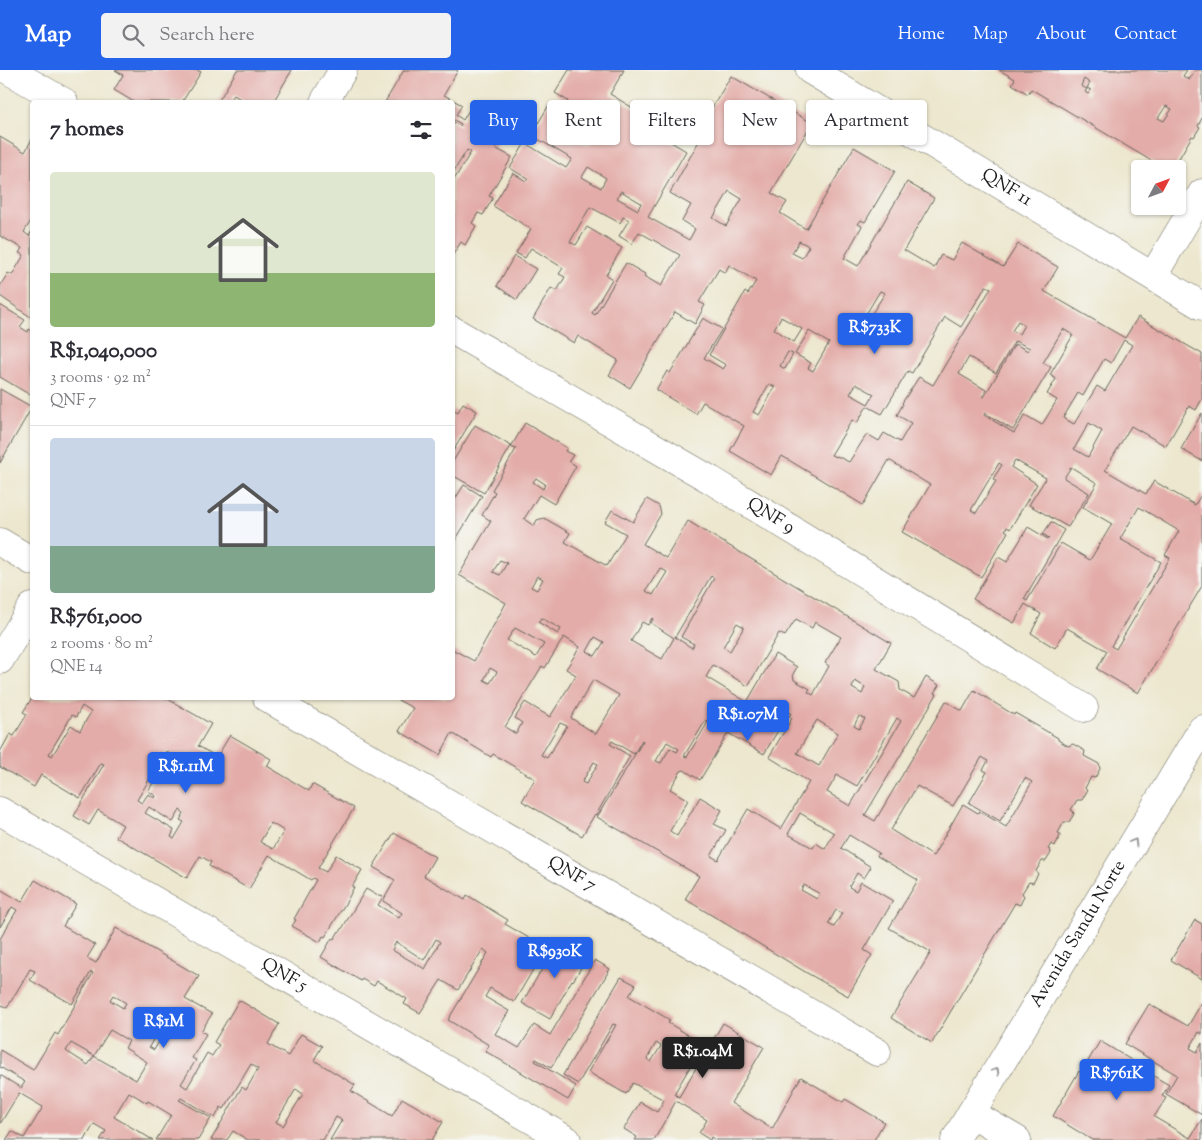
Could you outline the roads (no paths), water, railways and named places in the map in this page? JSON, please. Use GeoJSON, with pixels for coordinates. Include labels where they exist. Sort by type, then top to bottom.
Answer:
{"type":"FeatureCollection","features":[{"type":"Feature","properties":{"kind":"street"},"geometry":{"type":"LineString","coordinates":[[8,70],[60,100]]}},
{"type":"Feature","properties":{"kind":"street"},"geometry":{"type":"LineString","coordinates":[[325,100],[343,70]]}},
{"type":"Feature","properties":{"kind":"street","name":"QNF 11"},"geometry":{"type":"LineString","coordinates":[[810,70],[1202,306]]}},
{"type":"Feature","properties":{"kind":"street"},"geometry":{"type":"LineString","coordinates":[[1153,276],[1202,193]]}},
{"type":"Feature","properties":{"kind":"street","name":"QNF 9"},"geometry":{"type":"LineString","coordinates":[[455,332],[711,480],[1084,708]]}},
{"type":"Feature","properties":{"kind":"street"},"geometry":{"type":"LineString","coordinates":[[0,542],[30,560]]}},
{"type":"Feature","properties":{"kind":"street"},"geometry":{"type":"LineString","coordinates":[[0,660],[30,609]]}},
{"type":"Feature","properties":{"kind":"street","name":"QNF 7"},"geometry":{"type":"LineString","coordinates":[[270,700],[877,1052]]}},
{"type":"Feature","properties":{"kind":"street","name":"Avenida Sandu Norte"},"geometry":{"type":"LineString","coordinates":[[955,1140],[1202,728]]}},
{"type":"Feature","properties":{"kind":"street","name":"QNF 5"},"geometry":{"type":"LineString","coordinates":[[0,811],[567,1140]]}},
{"type":"Feature","properties":{"kind":"street"},"geometry":{"type":"LineString","coordinates":[[971,1112],[1016,1140]]}}]}
